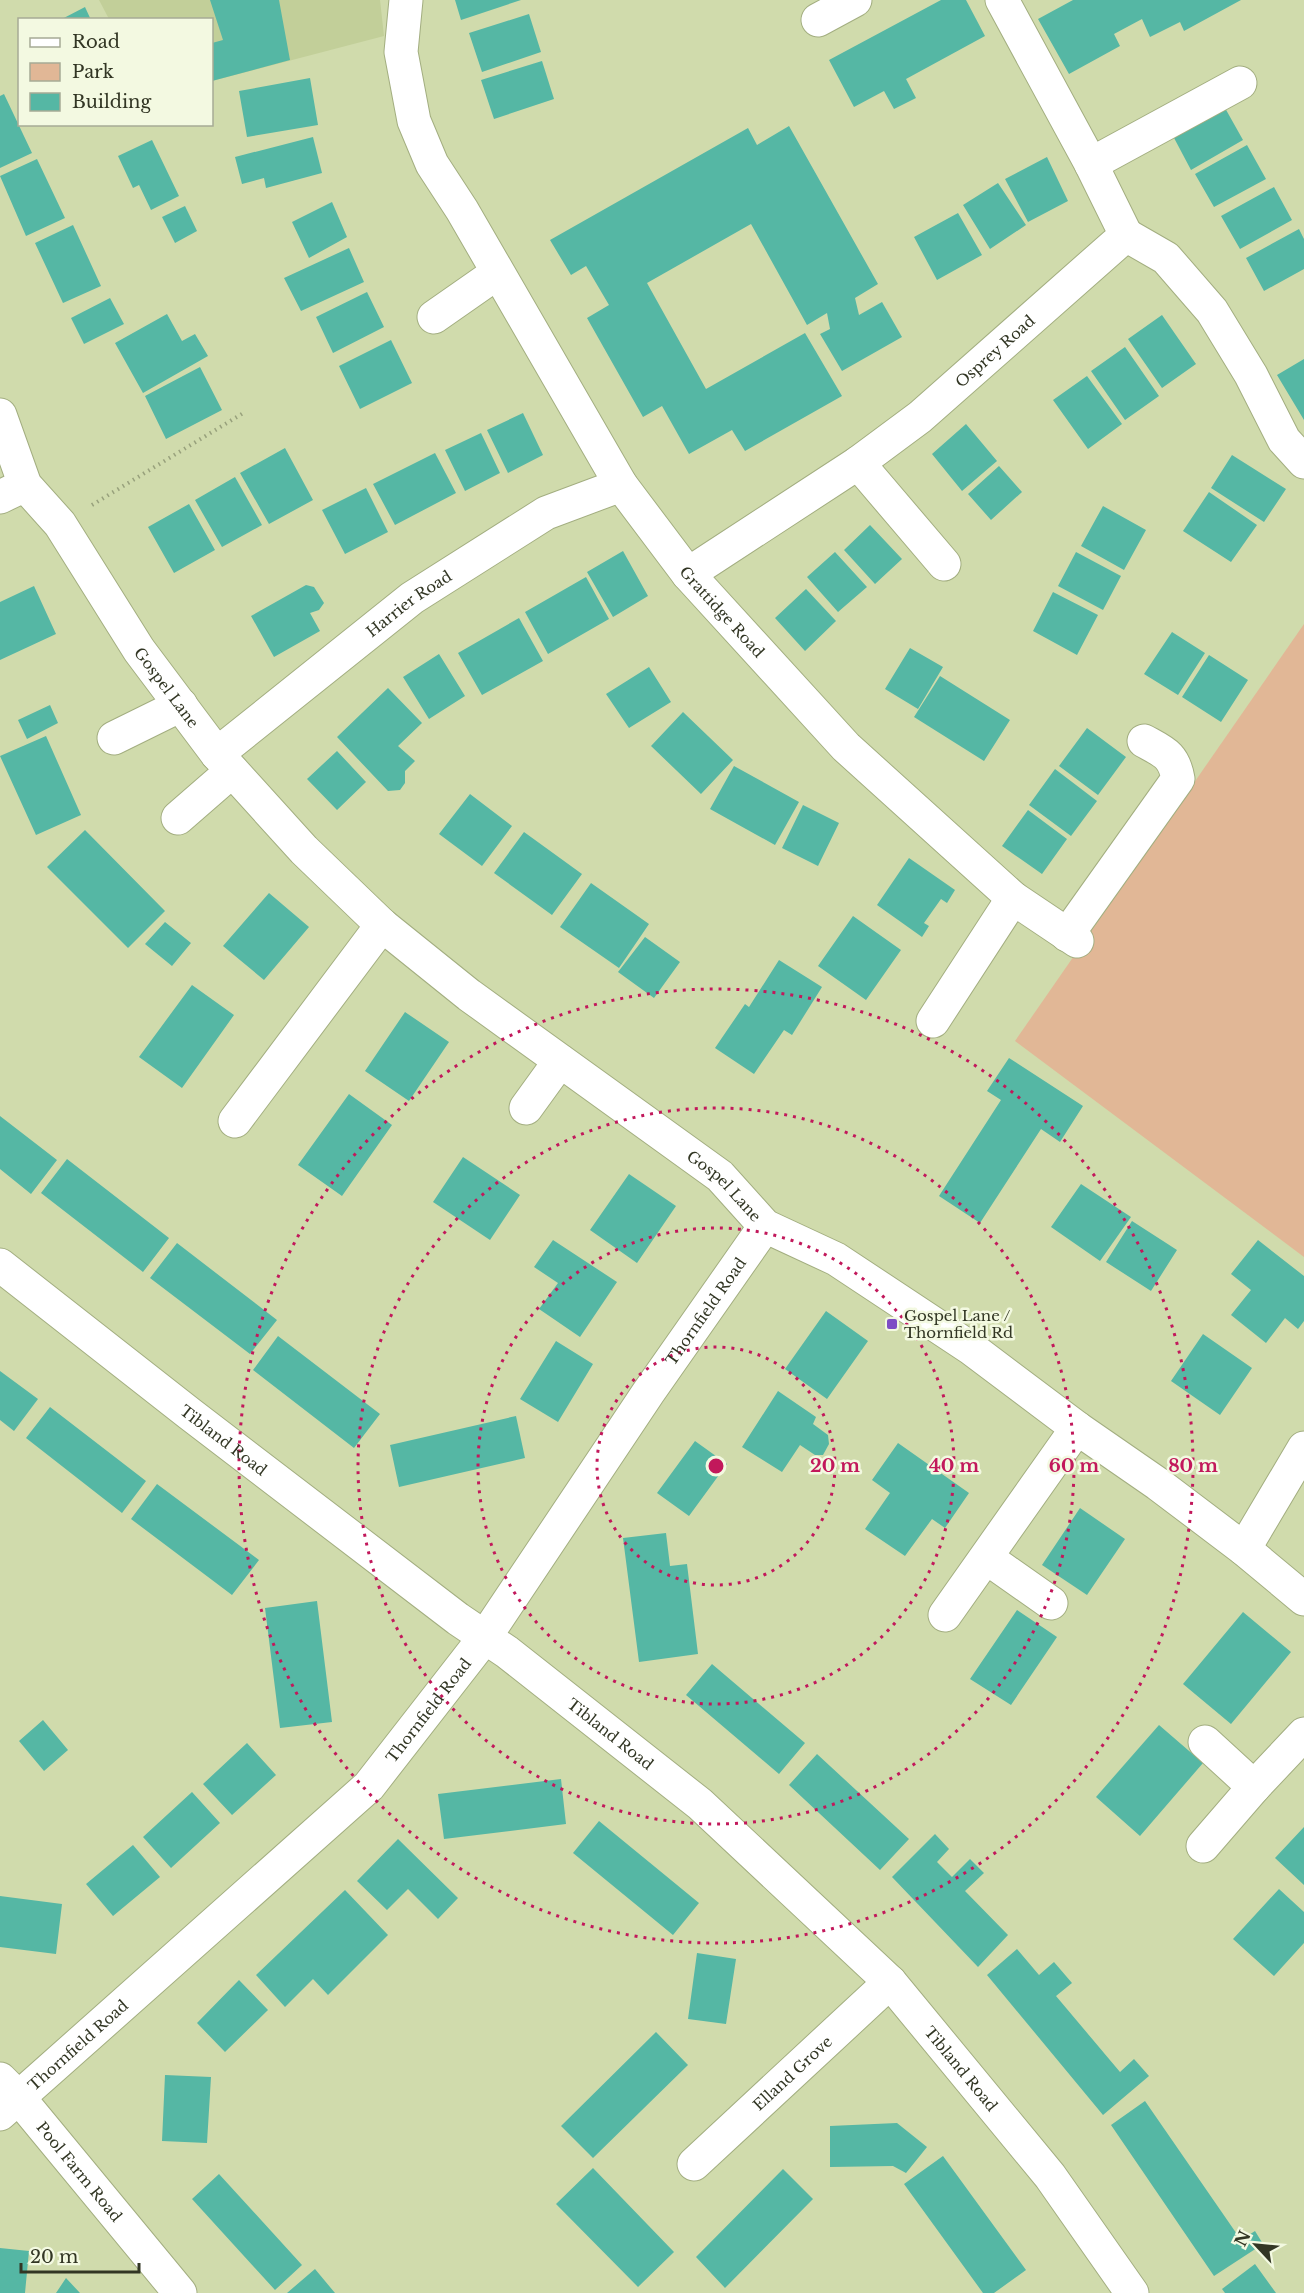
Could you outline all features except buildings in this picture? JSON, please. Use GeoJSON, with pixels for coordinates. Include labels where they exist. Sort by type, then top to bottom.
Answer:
{"type":"FeatureCollection","features":[{"type":"Feature","properties":{"kind":"street","name":"Grattidge Road"},"geometry":{"type":"LineString","coordinates":[[406,0],[401,52],[414,121],[432,164],[462,210],[621,485],[688,574],[846,747],[1013,898],[1072,938],[1178,779],[1176,767],[1170,756],[1144,741]]}},
{"type":"Feature","properties":{"kind":"street"},"geometry":{"type":"LineString","coordinates":[[818,20],[855,0]]}},
{"type":"Feature","properties":{"kind":"street"},"geometry":{"type":"LineString","coordinates":[[1002,0],[1091,164],[1126,235],[1166,258],[1212,311],[1251,375],[1284,440],[1304,462]]}},
{"type":"Feature","properties":{"kind":"street"},"geometry":{"type":"LineString","coordinates":[[1091,164],[1240,83]]}},
{"type":"Feature","properties":{"kind":"street","name":"Osprey Road"},"geometry":{"type":"LineString","coordinates":[[688,574],[858,463],[920,417],[1126,235]]}},
{"type":"Feature","properties":{"kind":"street"},"geometry":{"type":"LineString","coordinates":[[434,317],[497,273]]}},
{"type":"Feature","properties":{"kind":"street","name":"Gospel Lane"},"geometry":{"type":"LineString","coordinates":[[0,416],[12,491],[60,524],[139,650],[225,762],[304,850],[382,925],[469,995],[720,1176],[765,1226],[836,1259],[972,1349],[1077,1428],[1158,1484],[1244,1549],[1304,1599]]}},
{"type":"Feature","properties":{"kind":"street"},"geometry":{"type":"LineString","coordinates":[[858,463],[944,564]]}},
{"type":"Feature","properties":{"kind":"street","name":"Harrier Road"},"geometry":{"type":"LineString","coordinates":[[178,818],[225,762],[412,598],[546,513],[621,485]]}},
{"type":"Feature","properties":{"kind":"street"},"geometry":{"type":"LineString","coordinates":[[114,738],[181,705]]}},
{"type":"Feature","properties":{"kind":"street"},"geometry":{"type":"LineString","coordinates":[[933,1021],[1013,898]]}},
{"type":"Feature","properties":{"kind":"street"},"geometry":{"type":"LineString","coordinates":[[235,1121],[382,925]]}},
{"type":"Feature","properties":{"kind":"street"},"geometry":{"type":"LineString","coordinates":[[526,1108],[560,1061]]}},
{"type":"Feature","properties":{"kind":"street","name":"Thornfield Road"},"geometry":{"type":"LineString","coordinates":[[6,2097],[369,1786],[485,1637],[648,1393],[765,1226]]}},
{"type":"Feature","properties":{"kind":"street","name":"Tibland Road"},"geometry":{"type":"LineString","coordinates":[[0,1265],[236,1449],[458,1619],[485,1637],[700,1804],[890,1982],[1050,2176],[1132,2293]]}},
{"type":"Feature","properties":{"kind":"street"},"geometry":{"type":"LineString","coordinates":[[945,1616],[1077,1428]]}},
{"type":"Feature","properties":{"kind":"street"},"geometry":{"type":"LineString","coordinates":[[1244,1549],[1304,1448]]}},
{"type":"Feature","properties":{"kind":"street"},"geometry":{"type":"LineString","coordinates":[[987,1558],[1051,1603]]}},
{"type":"Feature","properties":{"kind":"street"},"geometry":{"type":"LineString","coordinates":[[1203,1846],[1304,1734]]}},
{"type":"Feature","properties":{"kind":"street"},"geometry":{"type":"LineString","coordinates":[[1205,1742],[1254,1787]]}},
{"type":"Feature","properties":{"kind":"street","name":"Elland Grove"},"geometry":{"type":"LineString","coordinates":[[694,2164],[890,1982]]}},
{"type":"Feature","properties":{"kind":"street","name":"Pool Farm Road"},"geometry":{"type":"LineString","coordinates":[[6,2097],[180,2293]]}},
{"type":"Feature","properties":{"kind":"path"},"geometry":{"type":"LineString","coordinates":[[60,524],[245,412]]}},
{"type":"Feature","properties":{"kind":"shaded area"},"geometry":{"type":"Polygon","coordinates":[[[99,0],[380,0],[384,36],[213,81],[213,18],[108,18],[99,0]]]}},
{"type":"Feature","properties":{"kind":"green space"},"geometry":{"type":"Polygon","coordinates":[[[1304,624],[1304,1257],[1015,1041],[1304,624]]]}},
{"type":"Feature","properties":{"kind":"place","name":"Gospel Lane / Thornfield Rd"},"geometry":{"type":"Point","coordinates":[892,1324]}}]}
